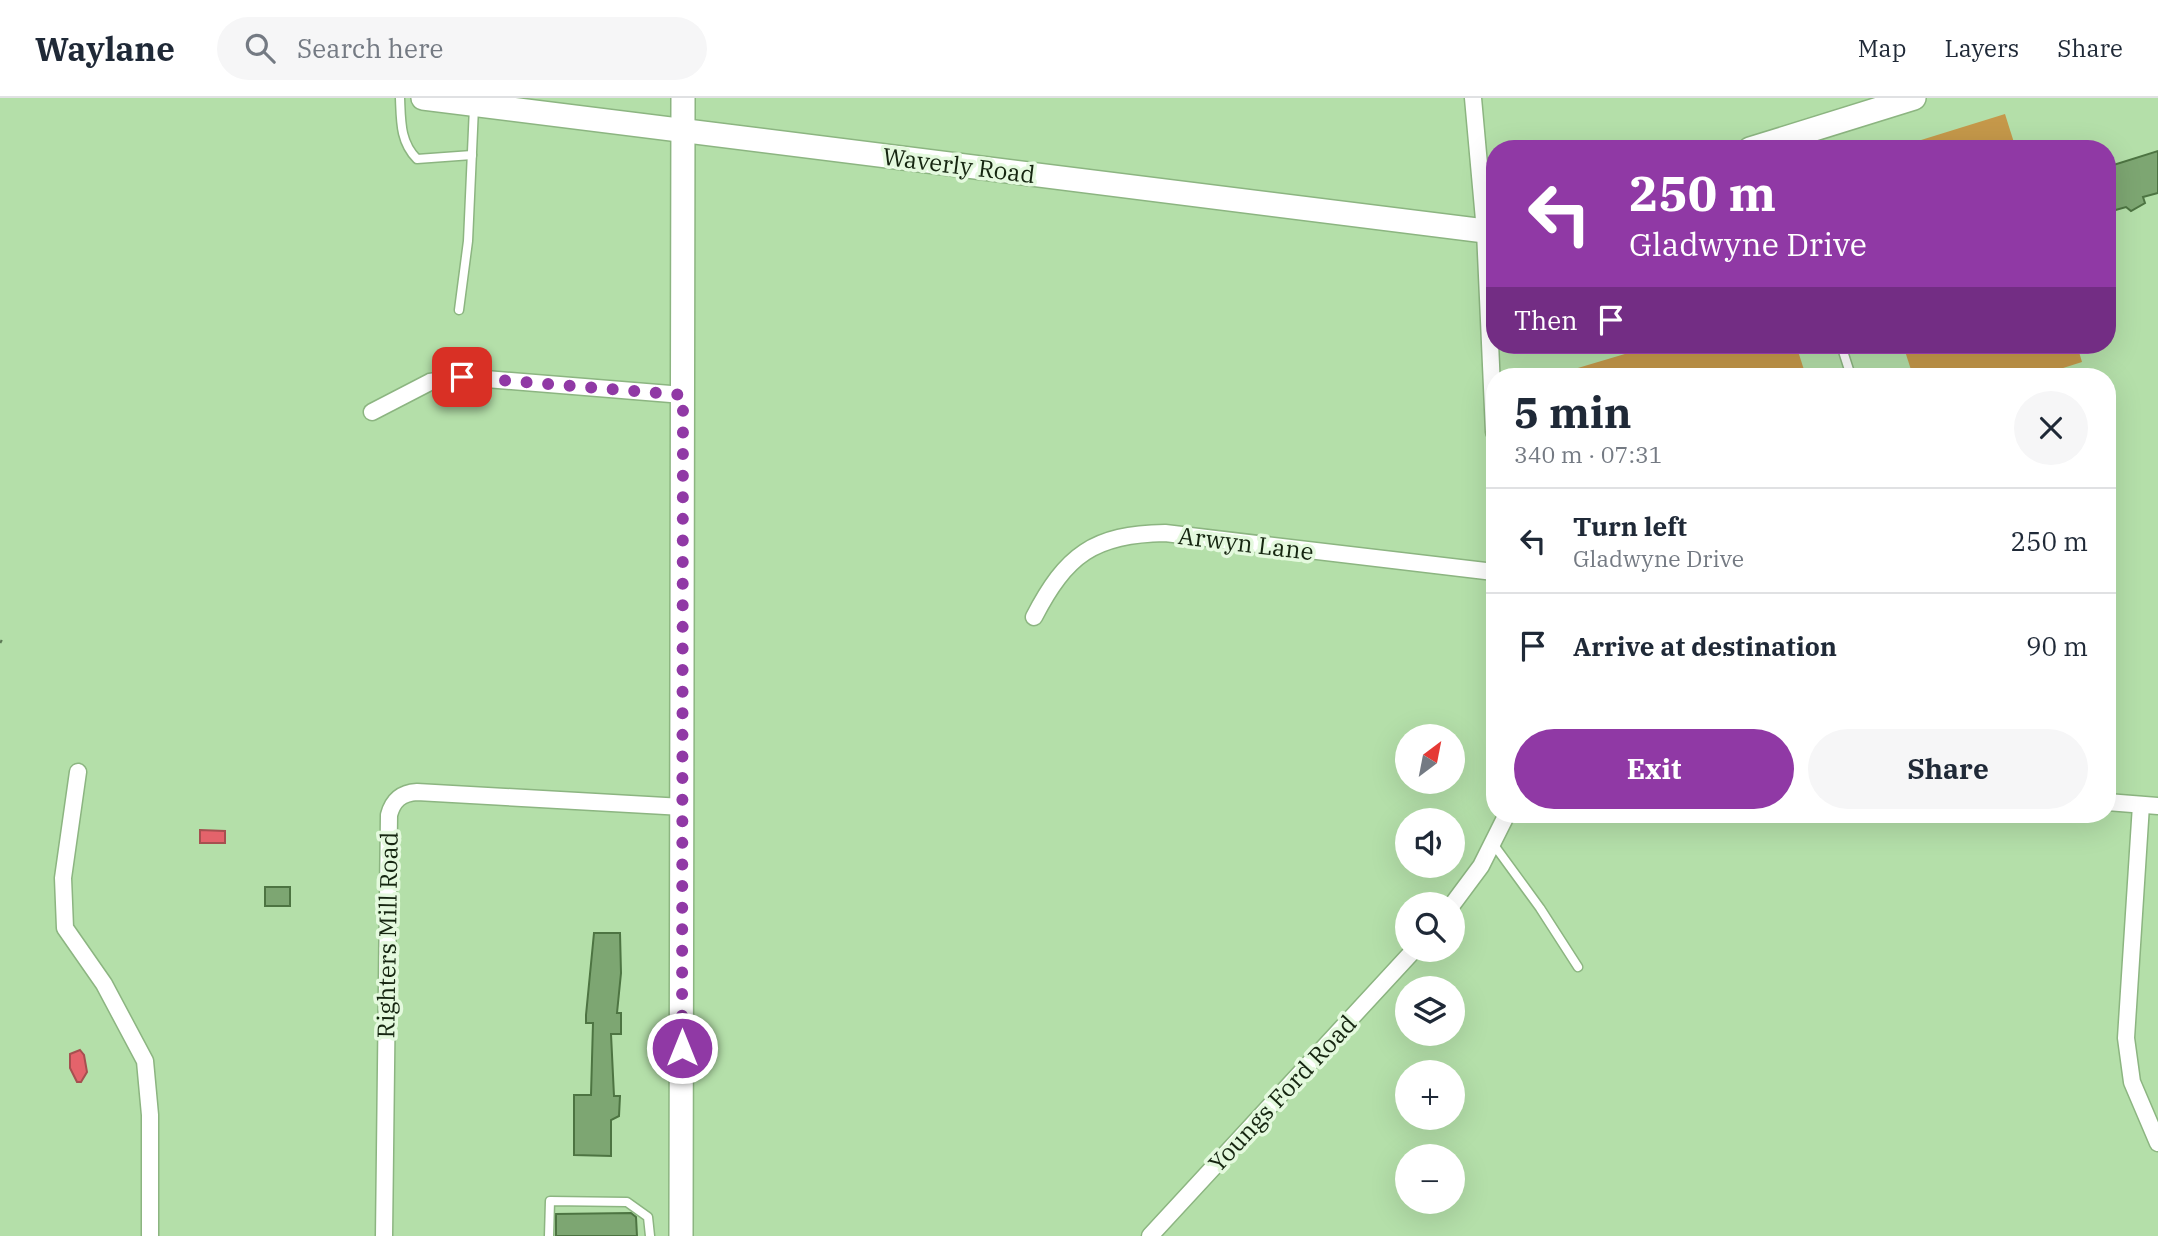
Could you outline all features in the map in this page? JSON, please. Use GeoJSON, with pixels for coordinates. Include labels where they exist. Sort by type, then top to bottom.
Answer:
{"type":"FeatureCollection","features":[{"type":"Feature","properties":{"kind":"street","name":"Waverly Road"},"geometry":{"type":"LineString","coordinates":[[423,98],[1486,230]]}},
{"type":"Feature","properties":{"kind":"street"},"geometry":{"type":"LineString","coordinates":[[681,1236],[683,98]]}},
{"type":"Feature","properties":{"kind":"street"},"geometry":{"type":"LineString","coordinates":[[1473,98],[1486,199]]}},
{"type":"Feature","properties":{"kind":"street"},"geometry":{"type":"LineString","coordinates":[[1791,140],[1914,98]]}},
{"type":"Feature","properties":{"kind":"street"},"geometry":{"type":"LineString","coordinates":[[372,412],[430,382],[462,377],[683,395]]}},
{"type":"Feature","properties":{"kind":"street","name":"Arwyn Lane"},"geometry":{"type":"LineString","coordinates":[[1034,617],[1051,584],[1077,555],[1113,538],[1137,534],[1165,533],[1486,571]]}},
{"type":"Feature","properties":{"kind":"street"},"geometry":{"type":"LineString","coordinates":[[78,772],[63,878],[65,928],[104,984],[145,1061],[150,1115],[150,1236]]}},
{"type":"Feature","properties":{"kind":"street","name":"Righters Mill Road"},"geometry":{"type":"LineString","coordinates":[[384,1236],[389,816],[395,800],[401,795],[417,792],[683,807]]}},
{"type":"Feature","properties":{"kind":"street"},"geometry":{"type":"LineString","coordinates":[[2116,803],[2158,806]]}},
{"type":"Feature","properties":{"kind":"street"},"geometry":{"type":"LineString","coordinates":[[2141,805],[2126,1038],[2132,1082],[2158,1143]]}},
{"type":"Feature","properties":{"kind":"street"},"geometry":{"type":"LineString","coordinates":[[1461,892],[1494,845],[1503,823]]}},
{"type":"Feature","properties":{"kind":"street","name":"Youngs Ford Road"},"geometry":{"type":"LineString","coordinates":[[1150,1236],[1403,962]]}},
{"type":"Feature","properties":{"kind":"lane"},"geometry":{"type":"LineString","coordinates":[[400,98],[401,130],[408,150],[417,159],[472,155]]}},
{"type":"Feature","properties":{"kind":"lane"},"geometry":{"type":"LineString","coordinates":[[459,310],[468,241],[474,104]]}},
{"type":"Feature","properties":{"kind":"lane"},"geometry":{"type":"LineString","coordinates":[[1494,845],[1540,908],[1578,967]]}},
{"type":"Feature","properties":{"kind":"lane"},"geometry":{"type":"LineString","coordinates":[[549,1236],[550,1201],[627,1202],[648,1217],[649,1236]]}},
{"type":"Feature","properties":{"kind":"shaded area"},"geometry":{"type":"Polygon","coordinates":[[[2005,114],[2013,140],[1921,140],[2005,114]]]}},
{"type":"Feature","properties":{"kind":"shaded area"},"geometry":{"type":"Polygon","coordinates":[[[1625,354],[1799,354],[1803,368],[1578,368],[1625,354]]]}},
{"type":"Feature","properties":{"kind":"shaded area"},"geometry":{"type":"Polygon","coordinates":[[[1906,354],[2080,354],[2082,362],[2063,368],[1910,368],[1906,354]]]}},
{"type":"Feature","properties":{"kind":"shaded area"},"geometry":{"type":"Polygon","coordinates":[[[200,830],[225,831],[225,843],[200,843],[200,830]]]}},
{"type":"Feature","properties":{"kind":"shaded area"},"geometry":{"type":"Polygon","coordinates":[[[80,1050],[84,1055],[87,1072],[81,1082],[77,1082],[70,1068],[70,1054],[80,1050]]]}},
{"type":"Feature","properties":{"kind":"building"},"geometry":{"type":"Polygon","coordinates":[[[2158,151],[2158,193],[2143,197],[2145,203],[2131,211],[2126,207],[2116,210],[2116,164],[2158,151]]]}},
{"type":"Feature","properties":{"kind":"building"},"geometry":{"type":"Polygon","coordinates":[[[265,887],[290,887],[290,906],[265,906],[265,887]]]}},
{"type":"Feature","properties":{"kind":"building"},"geometry":{"type":"Polygon","coordinates":[[[594,933],[620,933],[621,973],[617,1013],[621,1013],[621,1034],[611,1034],[614,1096],[620,1096],[619,1116],[611,1120],[611,1156],[574,1155],[574,1095],[591,1095],[593,1023],[586,1023],[586,1015],[594,933]]]}},
{"type":"Feature","properties":{"kind":"building"},"geometry":{"type":"Polygon","coordinates":[[[631,1213],[636,1217],[637,1236],[556,1236],[556,1214],[631,1213]]]}},
{"type":"Feature","properties":{"kind":"route"},"geometry":{"type":"LineString","coordinates":[[462,377],[683,395],[682,1048]]}}]}
